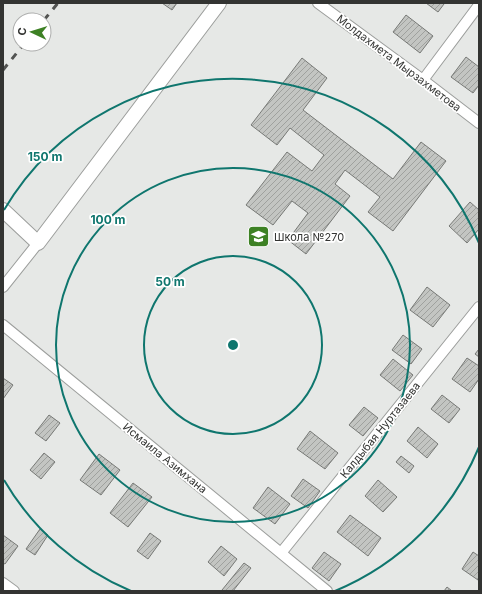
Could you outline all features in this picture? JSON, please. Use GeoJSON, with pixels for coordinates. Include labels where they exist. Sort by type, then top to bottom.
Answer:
{"type":"FeatureCollection","features":[{"type":"Feature","properties":{"kind":"street"},"geometry":{"type":"LineString","coordinates":[[3,287],[38,243],[219,3]]}},
{"type":"Feature","properties":{"kind":"street","name":"Молдахмета Мырзахметова"},"geometry":{"type":"LineString","coordinates":[[318,3],[479,123]]}},
{"type":"Feature","properties":{"kind":"street"},"geometry":{"type":"LineString","coordinates":[[423,80],[479,5]]}},
{"type":"Feature","properties":{"kind":"street"},"geometry":{"type":"LineString","coordinates":[[3,210],[38,243]]}},
{"type":"Feature","properties":{"kind":"street","name":"Калдыбая Нуртазаева"},"geometry":{"type":"LineString","coordinates":[[281,553],[479,307]]}},
{"type":"Feature","properties":{"kind":"street","name":"Исмаила Азимхана"},"geometry":{"type":"LineString","coordinates":[[3,325],[327,591]]}},
{"type":"Feature","properties":{"kind":"street"},"geometry":{"type":"LineString","coordinates":[[3,583],[14,591]]}},
{"type":"Feature","properties":{"kind":"building"},"geometry":{"type":"Polygon","coordinates":[[[162,3],[177,3],[172,10],[162,3]]]}},
{"type":"Feature","properties":{"kind":"building"},"geometry":{"type":"Polygon","coordinates":[[[426,3],[443,3],[444,4],[438,12],[426,3]]]}},
{"type":"Feature","properties":{"kind":"building"},"geometry":{"type":"Polygon","coordinates":[[[406,15],[433,36],[420,53],[393,32],[406,15]]]}},
{"type":"Feature","properties":{"kind":"building"},"geometry":{"type":"Polygon","coordinates":[[[466,57],[479,67],[479,85],[473,93],[451,77],[466,57]]]}},
{"type":"Feature","properties":{"kind":"building","name":"Школа №270"},"geometry":{"type":"Polygon","coordinates":[[[302,58],[327,78],[303,110],[393,179],[421,142],[446,161],[393,231],[368,212],[380,197],[345,170],[335,184],[350,196],[306,254],[288,240],[308,213],[292,201],[273,225],[246,205],[287,152],[312,171],[324,155],[290,128],[277,145],[251,125],[302,58]]]}},
{"type":"Feature","properties":{"kind":"building"},"geometry":{"type":"Polygon","coordinates":[[[470,202],[479,210],[479,229],[467,243],[449,226],[470,202]]]}},
{"type":"Feature","properties":{"kind":"building"},"geometry":{"type":"Polygon","coordinates":[[[427,287],[450,305],[433,327],[410,310],[427,287]]]}},
{"type":"Feature","properties":{"kind":"building"},"geometry":{"type":"Polygon","coordinates":[[[403,335],[422,349],[411,364],[392,350],[403,335]]]}},
{"type":"Feature","properties":{"kind":"building"},"geometry":{"type":"Polygon","coordinates":[[[479,349],[479,357],[475,354],[479,349]]]}},
{"type":"Feature","properties":{"kind":"building"},"geometry":{"type":"Polygon","coordinates":[[[467,358],[479,366],[479,379],[470,392],[452,379],[467,358]]]}},
{"type":"Feature","properties":{"kind":"building"},"geometry":{"type":"Polygon","coordinates":[[[393,359],[413,375],[400,391],[380,375],[393,359]]]}},
{"type":"Feature","properties":{"kind":"building"},"geometry":{"type":"Polygon","coordinates":[[[3,378],[13,385],[3,399],[3,378]]]}},
{"type":"Feature","properties":{"kind":"building"},"geometry":{"type":"Polygon","coordinates":[[[442,395],[460,409],[449,423],[431,409],[442,395]]]}},
{"type":"Feature","properties":{"kind":"building"},"geometry":{"type":"Polygon","coordinates":[[[364,407],[378,418],[363,436],[349,425],[364,407]]]}},
{"type":"Feature","properties":{"kind":"building"},"geometry":{"type":"Polygon","coordinates":[[[49,415],[60,423],[46,441],[35,433],[49,415]]]}},
{"type":"Feature","properties":{"kind":"building"},"geometry":{"type":"Polygon","coordinates":[[[418,427],[438,444],[427,458],[407,441],[418,427]]]}},
{"type":"Feature","properties":{"kind":"building"},"geometry":{"type":"Polygon","coordinates":[[[310,431],[338,453],[325,469],[297,449],[310,431]]]}},
{"type":"Feature","properties":{"kind":"building"},"geometry":{"type":"Polygon","coordinates":[[[44,453],[55,462],[41,479],[30,470],[44,453]]]}},
{"type":"Feature","properties":{"kind":"building"},"geometry":{"type":"Polygon","coordinates":[[[99,454],[120,470],[101,495],[80,480],[99,454]]]}},
{"type":"Feature","properties":{"kind":"building"},"geometry":{"type":"Polygon","coordinates":[[[401,456],[414,466],[409,473],[396,462],[401,456]]]}},
{"type":"Feature","properties":{"kind":"building"},"geometry":{"type":"Polygon","coordinates":[[[303,479],[320,491],[308,508],[291,496],[303,479]]]}},
{"type":"Feature","properties":{"kind":"building"},"geometry":{"type":"Polygon","coordinates":[[[378,480],[397,497],[383,512],[365,496],[378,480]]]}},
{"type":"Feature","properties":{"kind":"building"},"geometry":{"type":"Polygon","coordinates":[[[133,483],[152,497],[128,527],[110,513],[133,483]]]}},
{"type":"Feature","properties":{"kind":"building"},"geometry":{"type":"Polygon","coordinates":[[[268,487],[290,504],[275,524],[253,508],[268,487]]]}},
{"type":"Feature","properties":{"kind":"building"},"geometry":{"type":"Polygon","coordinates":[[[350,515],[381,538],[368,556],[337,532],[350,515]]]}},
{"type":"Feature","properties":{"kind":"building"},"geometry":{"type":"Polygon","coordinates":[[[40,529],[48,535],[35,555],[26,549],[40,529]]]}},
{"type":"Feature","properties":{"kind":"building"},"geometry":{"type":"Polygon","coordinates":[[[150,533],[161,541],[148,559],[137,551],[150,533]]]}},
{"type":"Feature","properties":{"kind":"building"},"geometry":{"type":"Polygon","coordinates":[[[3,535],[18,546],[5,564],[3,563],[3,535]]]}},
{"type":"Feature","properties":{"kind":"building"},"geometry":{"type":"Polygon","coordinates":[[[221,546],[237,559],[224,576],[208,562],[221,546]]]}},
{"type":"Feature","properties":{"kind":"building"},"geometry":{"type":"Polygon","coordinates":[[[324,552],[341,564],[329,581],[312,568],[324,552]]]}},
{"type":"Feature","properties":{"kind":"building"},"geometry":{"type":"Polygon","coordinates":[[[473,552],[479,556],[478,580],[462,569],[473,552]]]}},
{"type":"Feature","properties":{"kind":"building"},"geometry":{"type":"Polygon","coordinates":[[[244,563],[251,568],[233,591],[222,590],[244,563]]]}},
{"type":"Feature","properties":{"kind":"building"},"geometry":{"type":"Polygon","coordinates":[[[447,587],[452,591],[444,591],[447,587]]]}},
{"type":"Feature","properties":{"kind":"railway"},"geometry":{"type":"LineString","coordinates":[[51,12],[58,3]]}},
{"type":"Feature","properties":{"kind":"railway"},"geometry":{"type":"LineString","coordinates":[[3,70],[18,52]]}},
{"type":"Feature","properties":{"kind":"place","name":"Школа №270"},"geometry":{"type":"Point","coordinates":[259,237]}}]}
